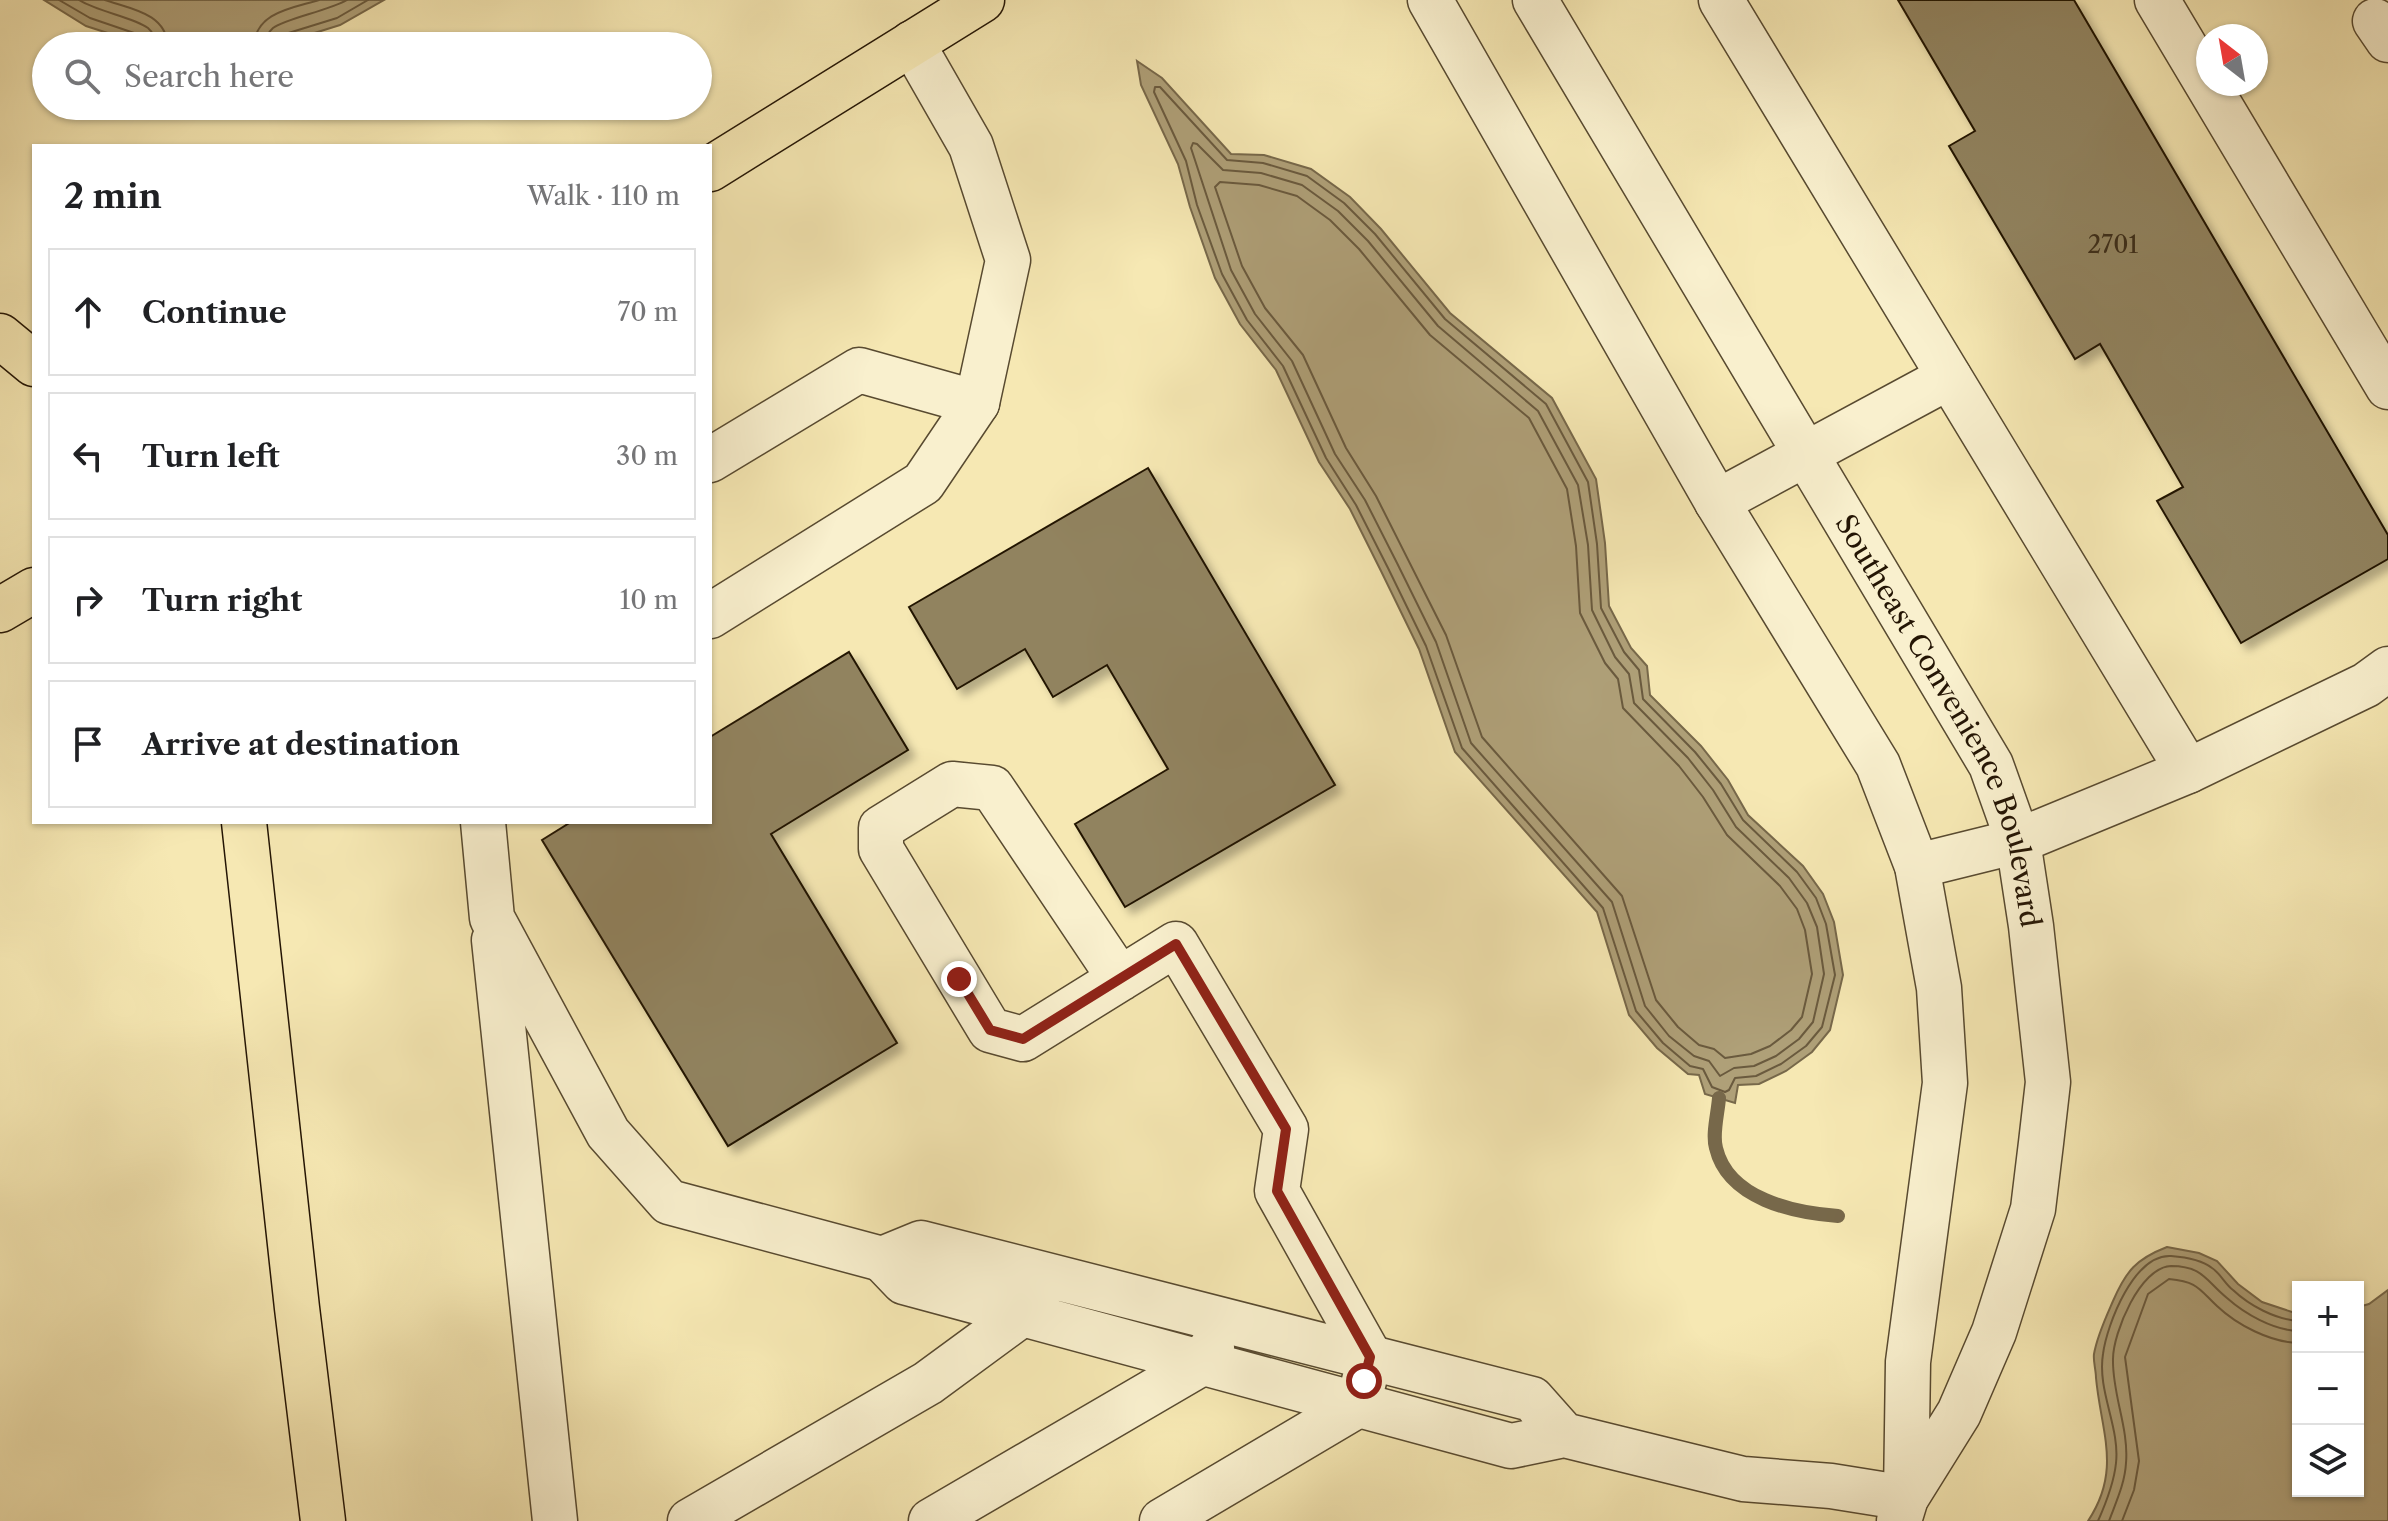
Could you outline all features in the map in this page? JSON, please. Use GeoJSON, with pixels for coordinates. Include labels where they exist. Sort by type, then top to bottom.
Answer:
{"type":"FeatureCollection","features":[{"type":"Feature","properties":{"kind":"main road"},"geometry":{"type":"LineString","coordinates":[[712,168],[982,0]]}},
{"type":"Feature","properties":{"kind":"main road"},"geometry":{"type":"LineString","coordinates":[[0,336],[32,362]]}},
{"type":"Feature","properties":{"kind":"main road"},"geometry":{"type":"LineString","coordinates":[[0,610],[32,591]]}},
{"type":"Feature","properties":{"kind":"main road"},"geometry":{"type":"LineString","coordinates":[[244,824],[323,1521]]}},
{"type":"Feature","properties":{"kind":"street"},"geometry":{"type":"LineString","coordinates":[[492,918],[608,1133],[669,1202],[882,1259],[904,1282],[1511,1446],[1564,1435],[1743,1479],[1831,1486],[1903,1510],[1908,1362],[1945,1083],[1939,988],[1917,866],[1878,765],[1717,502],[1430,0]]}},
{"type":"Feature","properties":{"kind":"street","name":"Southeast Convenience Boulevard"},"geometry":{"type":"LineString","coordinates":[[1535,0],[1991,765],[2018,841],[2031,926],[2048,1082],[2033,1209],[1994,1332],[1959,1413],[1903,1510]]}},
{"type":"Feature","properties":{"kind":"street"},"geometry":{"type":"LineString","coordinates":[[1721,0],[2188,771]]}},
{"type":"Feature","properties":{"kind":"street"},"geometry":{"type":"LineString","coordinates":[[2157,0],[2388,387]]}},
{"type":"Feature","properties":{"kind":"street"},"geometry":{"type":"LineString","coordinates":[[712,615],[923,483],[977,403],[1008,260],[971,146],[912,43]]}},
{"type":"Feature","properties":{"kind":"street"},"geometry":{"type":"LineString","coordinates":[[712,459],[859,370],[977,403]]}},
{"type":"Feature","properties":{"kind":"street"},"geometry":{"type":"LineString","coordinates":[[1717,502],[1949,377]]}},
{"type":"Feature","properties":{"kind":"street"},"geometry":{"type":"LineString","coordinates":[[1917,866],[2018,841],[2188,771],[2366,685],[2388,669]]}},
{"type":"Feature","properties":{"kind":"street"},"geometry":{"type":"LineString","coordinates":[[1120,979],[992,788],[952,784],[881,828],[881,849],[990,1030],[1023,1039],[1120,979],[1176,944],[1286,1129],[1277,1191],[1370,1357],[1358,1405],[1162,1521]]}},
{"type":"Feature","properties":{"kind":"street"},"geometry":{"type":"LineString","coordinates":[[483,824],[555,1521]]}},
{"type":"Feature","properties":{"kind":"street"},"geometry":{"type":"LineString","coordinates":[[882,1259],[921,1243],[1370,1357],[1532,1399],[1564,1435]]}},
{"type":"Feature","properties":{"kind":"street"},"geometry":{"type":"LineString","coordinates":[[690,1521],[928,1383],[1069,1281]]}},
{"type":"Feature","properties":{"kind":"street"},"geometry":{"type":"LineString","coordinates":[[931,1521],[1202,1363],[1229,1322]]}},
{"type":"Feature","properties":{"kind":"water"},"geometry":{"type":"Polygon","coordinates":[[[44,0],[384,0],[340,25],[318,32],[105,32],[86,26],[44,0]]]}},
{"type":"Feature","properties":{"kind":"water"},"geometry":{"type":"Polygon","coordinates":[[[1137,61],[1162,78],[1231,154],[1264,155],[1311,169],[1350,197],[1381,229],[1450,313],[1552,398],[1596,479],[1605,543],[1609,606],[1631,648],[1647,666],[1650,695],[1701,746],[1728,780],[1748,815],[1803,866],[1823,894],[1834,922],[1843,975],[1830,1030],[1812,1052],[1786,1071],[1759,1084],[1738,1085],[1735,1103],[1705,1094],[1699,1075],[1688,1074],[1657,1048],[1629,1015],[1597,912],[1455,752],[1419,649],[1350,509],[1319,462],[1276,370],[1240,324],[1215,278],[1178,164],[1141,85],[1137,61]]]}},
{"type":"Feature","properties":{"kind":"water"},"geometry":{"type":"Polygon","coordinates":[[[2167,1247],[2199,1253],[2217,1261],[2238,1284],[2262,1302],[2292,1312],[2292,1497],[2364,1497],[2364,1305],[2388,1290],[2388,1521],[2088,1521],[2098,1502],[2107,1468],[2094,1360],[2097,1340],[2123,1282],[2147,1256],[2167,1247]]]}},
{"type":"Feature","properties":{"kind":"building"},"geometry":{"type":"Polygon","coordinates":[[[1898,0],[2074,0],[2388,535],[2388,559],[2241,643],[2157,501],[2183,487],[2100,344],[2075,359],[1949,146],[1975,131],[1898,0]]]}},
{"type":"Feature","properties":{"kind":"building"},"geometry":{"type":"Polygon","coordinates":[[[1148,468],[1335,785],[1125,907],[1075,824],[1168,769],[1107,665],[1053,697],[1025,649],[957,689],[909,607],[1148,468]]]}},
{"type":"Feature","properties":{"kind":"building"},"geometry":{"type":"Polygon","coordinates":[[[849,652],[908,750],[771,834],[897,1043],[728,1146],[542,840],[568,824],[712,824],[712,736],[849,652]]]}},
{"type":"Feature","properties":{"kind":"waterway"},"geometry":{"type":"LineString","coordinates":[[1719,1098],[1716,1148],[1734,1180],[1748,1191],[1783,1207],[1838,1216]]}},
{"type":"Feature","properties":{"kind":"route"},"geometry":{"type":"LineString","coordinates":[[959,979],[990,1030],[1023,1039],[1176,944],[1286,1129],[1277,1191],[1370,1357],[1364,1381]]}}]}
